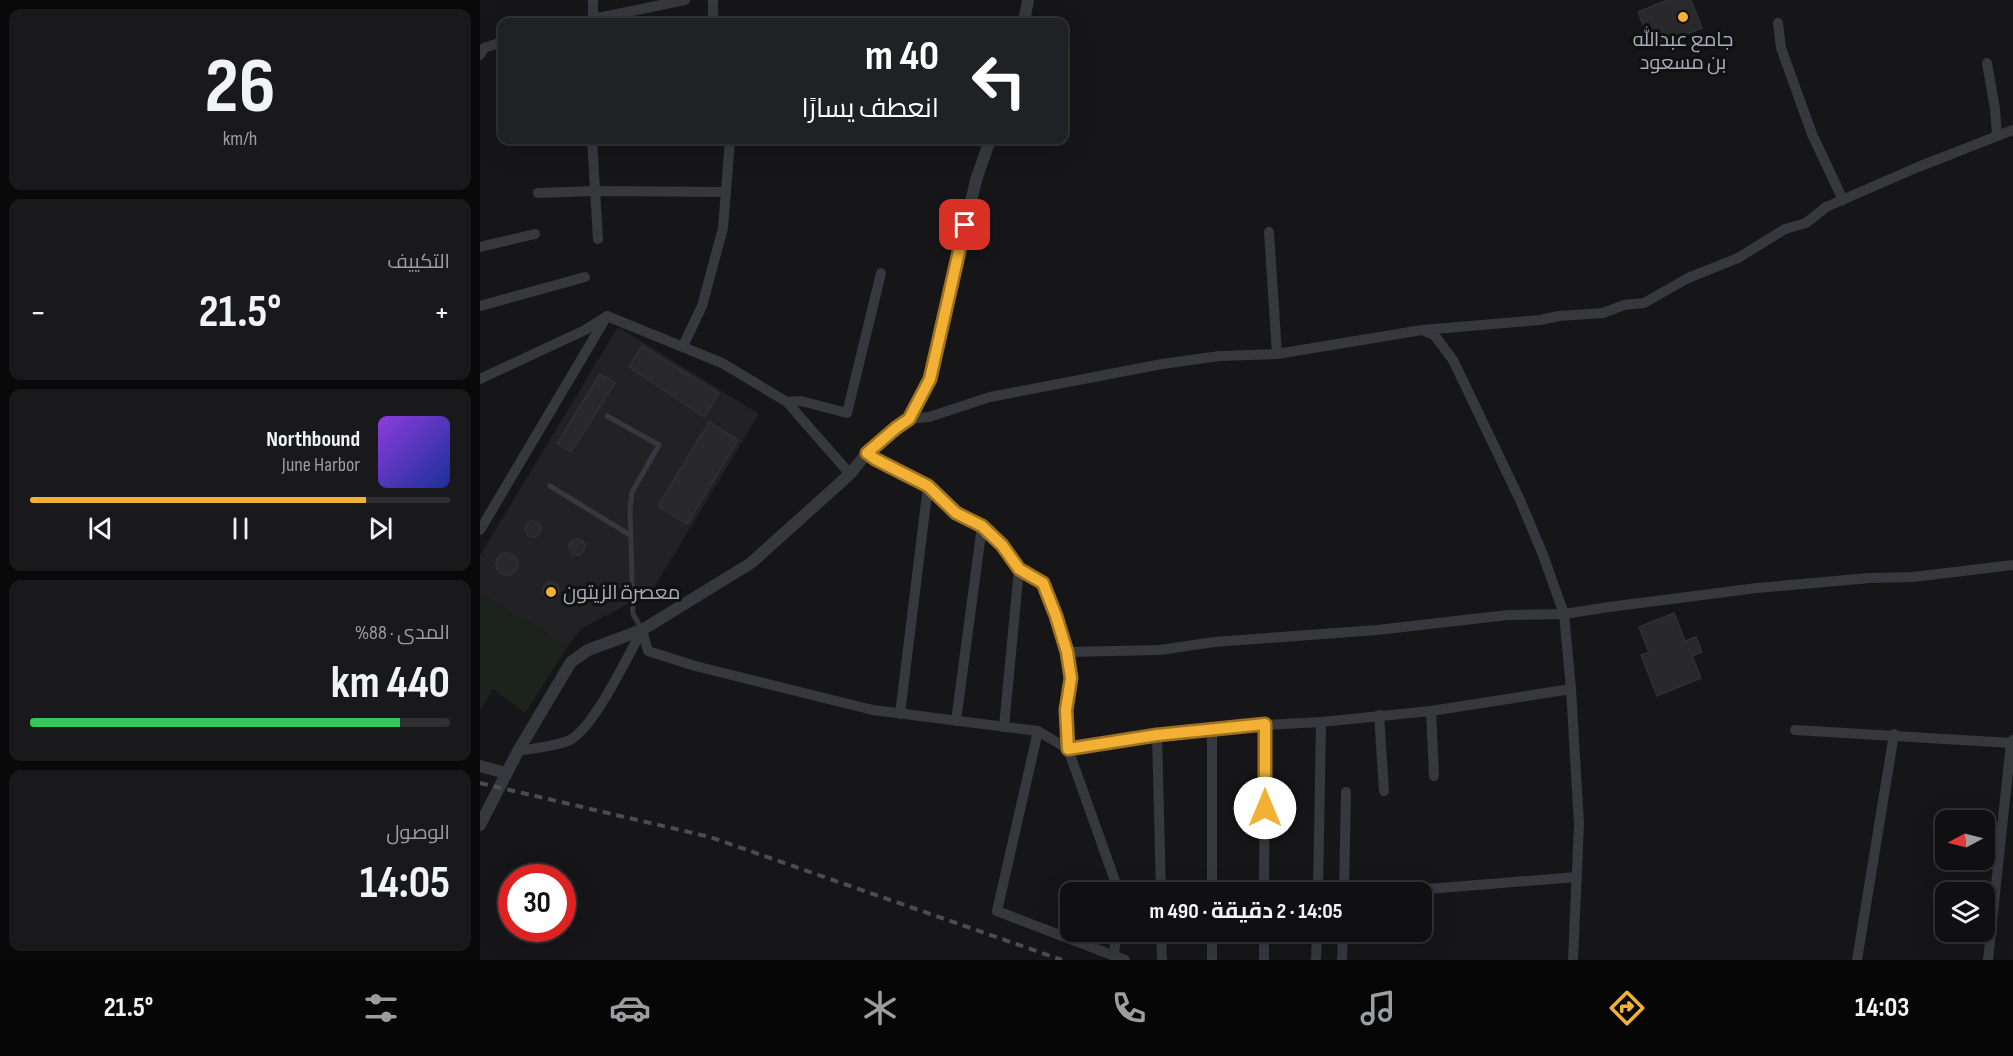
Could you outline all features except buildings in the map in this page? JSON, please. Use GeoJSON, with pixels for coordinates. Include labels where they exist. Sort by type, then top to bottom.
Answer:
{"type":"FeatureCollection","features":[{"type":"Feature","properties":{"kind":"street"},"geometry":{"type":"LineString","coordinates":[[590,18],[593,0]]}},
{"type":"Feature","properties":{"kind":"street"},"geometry":{"type":"LineString","coordinates":[[604,18],[685,0]]}},
{"type":"Feature","properties":{"kind":"street"},"geometry":{"type":"LineString","coordinates":[[713,0],[713,18]]}},
{"type":"Feature","properties":{"kind":"street"},"geometry":{"type":"LineString","coordinates":[[1025,18],[1028,0]]}},
{"type":"Feature","properties":{"kind":"street"},"geometry":{"type":"LineString","coordinates":[[1778,23],[1781,48],[1812,134],[1843,200]]}},
{"type":"Feature","properties":{"kind":"street"},"geometry":{"type":"LineString","coordinates":[[480,55],[484,48],[498,43]]}},
{"type":"Feature","properties":{"kind":"street"},"geometry":{"type":"LineString","coordinates":[[1986,63],[1995,109],[1997,136]]}},
{"type":"Feature","properties":{"kind":"street"},"geometry":{"type":"LineString","coordinates":[[909,419],[929,417],[990,397],[1162,364],[1220,356],[1277,354],[1422,330],[1540,320],[1558,315],[1604,313],[1624,305],[1644,303],[1688,278],[1738,258],[1785,229],[1806,223],[1826,207],[2013,129]]}},
{"type":"Feature","properties":{"kind":"street"},"geometry":{"type":"LineString","coordinates":[[592,144],[598,239]]}},
{"type":"Feature","properties":{"kind":"street"},"geometry":{"type":"LineString","coordinates":[[683,346],[702,306],[723,228],[730,144]]}},
{"type":"Feature","properties":{"kind":"street"},"geometry":{"type":"LineString","coordinates":[[480,825],[518,751],[571,662],[588,650],[642,630],[751,563],[850,474],[867,453],[909,419],[930,379],[976,180],[989,144]]}},
{"type":"Feature","properties":{"kind":"street"},"geometry":{"type":"LineString","coordinates":[[538,193],[726,192]]}},
{"type":"Feature","properties":{"kind":"street"},"geometry":{"type":"LineString","coordinates":[[1269,232],[1277,354]]}},
{"type":"Feature","properties":{"kind":"street"},"geometry":{"type":"LineString","coordinates":[[480,247],[535,234]]}},
{"type":"Feature","properties":{"kind":"street"},"geometry":{"type":"LineString","coordinates":[[787,402],[801,400],[847,413],[881,273]]}},
{"type":"Feature","properties":{"kind":"street"},"geometry":{"type":"LineString","coordinates":[[480,306],[585,277]]}},
{"type":"Feature","properties":{"kind":"street"},"geometry":{"type":"LineString","coordinates":[[607,316],[722,363],[787,402],[850,474]]}},
{"type":"Feature","properties":{"kind":"street"},"geometry":{"type":"LineString","coordinates":[[480,379],[585,330],[607,316]]}},
{"type":"Feature","properties":{"kind":"street"},"geometry":{"type":"LineString","coordinates":[[480,530],[607,316]]}},
{"type":"Feature","properties":{"kind":"street"},"geometry":{"type":"LineString","coordinates":[[1422,330],[1435,336],[1453,360],[1520,500],[1564,614],[1579,824],[1574,960]]}},
{"type":"Feature","properties":{"kind":"street"},"geometry":{"type":"LineString","coordinates":[[867,453],[928,486],[956,513],[982,526],[1002,545],[1019,569],[1043,583],[1067,652],[1071,678],[1066,710],[1068,749],[1115,882]]}},
{"type":"Feature","properties":{"kind":"street"},"geometry":{"type":"LineString","coordinates":[[900,714],[928,486]]}},
{"type":"Feature","properties":{"kind":"street"},"geometry":{"type":"LineString","coordinates":[[956,721],[982,526]]}},
{"type":"Feature","properties":{"kind":"street"},"geometry":{"type":"LineString","coordinates":[[1067,652],[1160,650],[1214,642],[1377,630],[1508,615],[1564,614],[1757,588],[1870,578],[1913,577],[2013,565]]}},
{"type":"Feature","properties":{"kind":"street"},"geometry":{"type":"LineString","coordinates":[[1004,727],[1019,569]]}},
{"type":"Feature","properties":{"kind":"street"},"geometry":{"type":"LineString","coordinates":[[642,630],[648,651],[695,666],[873,710],[1038,731],[1068,749],[1212,728],[1321,722],[1431,711],[1571,689]]}},
{"type":"Feature","properties":{"kind":"street"},"geometry":{"type":"LineString","coordinates":[[518,751],[570,741],[584,729],[604,700],[642,630]]}},
{"type":"Feature","properties":{"kind":"street"},"geometry":{"type":"LineString","coordinates":[[1431,711],[1434,776]]}},
{"type":"Feature","properties":{"kind":"street"},"geometry":{"type":"LineString","coordinates":[[1379,715],[1384,791]]}},
{"type":"Feature","properties":{"kind":"street"},"geometry":{"type":"LineString","coordinates":[[1318,882],[1321,722]]}},
{"type":"Feature","properties":{"kind":"street"},"geometry":{"type":"LineString","coordinates":[[1264,882],[1265,724]]}},
{"type":"Feature","properties":{"kind":"street"},"geometry":{"type":"LineString","coordinates":[[1212,728],[1212,882]]}},
{"type":"Feature","properties":{"kind":"street"},"geometry":{"type":"LineString","coordinates":[[1795,730],[2012,741],[1988,960]]}},
{"type":"Feature","properties":{"kind":"street"},"geometry":{"type":"LineString","coordinates":[[1038,731],[997,911],[1119,958],[1117,942]]}},
{"type":"Feature","properties":{"kind":"street"},"geometry":{"type":"LineString","coordinates":[[1857,960],[1894,734]]}},
{"type":"Feature","properties":{"kind":"street"},"geometry":{"type":"LineString","coordinates":[[1157,735],[1161,882]]}},
{"type":"Feature","properties":{"kind":"street"},"geometry":{"type":"LineString","coordinates":[[480,766],[506,773]]}},
{"type":"Feature","properties":{"kind":"street"},"geometry":{"type":"LineString","coordinates":[[1344,882],[1346,792]]}},
{"type":"Feature","properties":{"kind":"street"},"geometry":{"type":"LineString","coordinates":[[1432,889],[1577,877]]}},
{"type":"Feature","properties":{"kind":"street"},"geometry":{"type":"LineString","coordinates":[[1161,942],[1162,960]]}},
{"type":"Feature","properties":{"kind":"street"},"geometry":{"type":"LineString","coordinates":[[1212,942],[1212,960]]}},
{"type":"Feature","properties":{"kind":"street"},"geometry":{"type":"LineString","coordinates":[[1264,942],[1264,960]]}},
{"type":"Feature","properties":{"kind":"street"},"geometry":{"type":"LineString","coordinates":[[1316,960],[1317,942]]}},
{"type":"Feature","properties":{"kind":"street"},"geometry":{"type":"LineString","coordinates":[[1342,960],[1343,942]]}},
{"type":"Feature","properties":{"kind":"lane"},"geometry":{"type":"LineString","coordinates":[[607,416],[659,445],[632,492],[630,508],[633,614],[642,630]]}},
{"type":"Feature","properties":{"kind":"lane"},"geometry":{"type":"LineString","coordinates":[[550,486],[630,535]]}},
{"type":"Feature","properties":{"kind":"shaded area"},"geometry":{"type":"Polygon","coordinates":[[[618,327],[759,414],[652,591],[581,629],[568,646],[480,594],[480,555],[618,327]]]}},
{"type":"Feature","properties":{"kind":"shaded area"},"geometry":{"type":"Polygon","coordinates":[[[480,594],[568,646],[525,713],[493,689],[480,710],[480,594]]]}},
{"type":"Feature","properties":{"kind":"railway"},"geometry":{"type":"LineString","coordinates":[[480,783],[710,837],[1062,960]]}},
{"type":"Feature","properties":{"kind":"place","name":"جامع عبدالله بن مسعود"},"geometry":{"type":"Point","coordinates":[1683,17]}},
{"type":"Feature","properties":{"kind":"place","name":"معصرة الزيتون"},"geometry":{"type":"Point","coordinates":[551,592]}},
{"type":"Feature","properties":{"kind":"route"},"geometry":{"type":"LineString","coordinates":[[965,225],[930,379],[909,419],[867,453],[928,486],[956,513],[982,526],[1002,545],[1019,569],[1043,583],[1067,652],[1071,678],[1066,710],[1068,749],[1212,728],[1265,724],[1265,808]]}}]}
